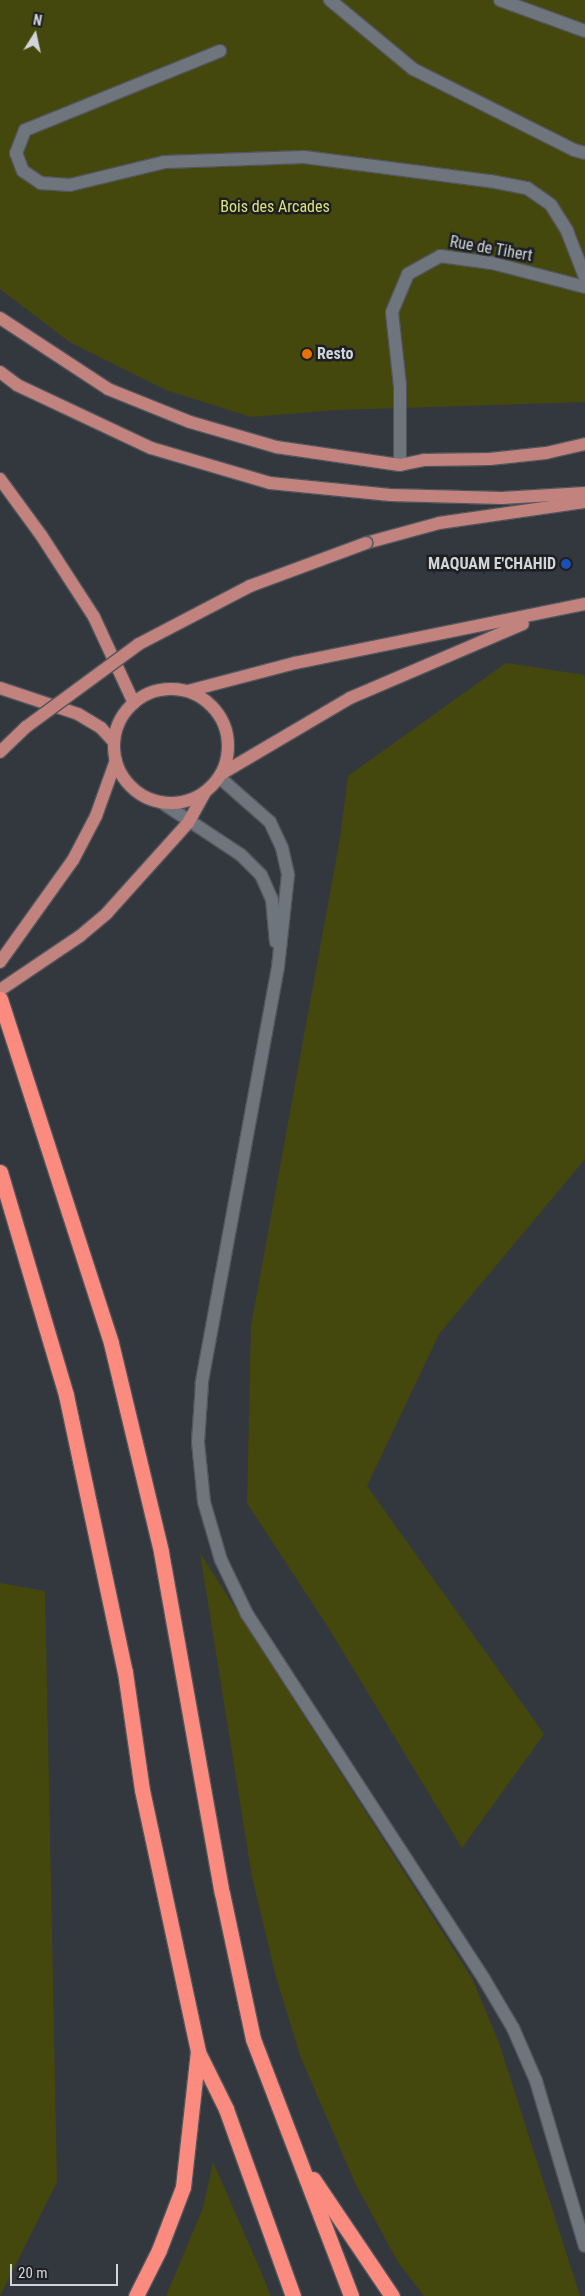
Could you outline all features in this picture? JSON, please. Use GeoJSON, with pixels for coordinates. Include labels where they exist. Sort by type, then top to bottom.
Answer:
{"type":"FeatureCollection","features":[{"type":"Feature","properties":{"kind":"highway"},"geometry":{"type":"LineString","coordinates":[[0,999],[111,1343],[162,1552],[222,1892],[253,2039],[303,2165],[351,2296]]}},
{"type":"Feature","properties":{"kind":"highway"},"geometry":{"type":"LineString","coordinates":[[0,1172],[66,1395],[125,1672],[142,1790],[198,2052],[226,2109],[293,2296]]}},
{"type":"Feature","properties":{"kind":"highway"},"geometry":{"type":"LineString","coordinates":[[136,2296],[159,2250],[183,2187],[198,2052]]}},
{"type":"Feature","properties":{"kind":"highway"},"geometry":{"type":"LineString","coordinates":[[303,2165],[392,2296]]}},
{"type":"Feature","properties":{"kind":"main road"},"geometry":{"type":"LineString","coordinates":[[0,318],[108,389],[190,422],[276,447],[400,465],[424,460],[490,459],[546,453],[585,444]]}},
{"type":"Feature","properties":{"kind":"main road"},"geometry":{"type":"LineString","coordinates":[[0,372],[18,384],[151,448],[270,483],[390,495],[502,498],[585,494]]}},
{"type":"Feature","properties":{"kind":"main road"},"geometry":{"type":"LineString","coordinates":[[0,479],[41,534],[94,617],[134,703]]}},
{"type":"Feature","properties":{"kind":"main road"},"geometry":{"type":"LineString","coordinates":[[0,752],[26,727],[139,644],[250,586],[366,543],[439,523],[585,502]]}},
{"type":"Feature","properties":{"kind":"main road"},"geometry":{"type":"LineString","coordinates":[[205,792],[176,803],[161,802],[132,788],[116,760],[114,742],[117,727],[134,703],[150,693],[168,689],[188,691],[303,661],[546,614],[585,604]]}},
{"type":"Feature","properties":{"kind":"main road"},"geometry":{"type":"LineString","coordinates":[[0,990],[80,936],[107,913],[188,823],[205,792],[220,775],[350,698],[546,614]]}},
{"type":"Feature","properties":{"kind":"main road"},"geometry":{"type":"LineString","coordinates":[[0,688],[78,714],[101,728],[114,742]]}},
{"type":"Feature","properties":{"kind":"main road"},"geometry":{"type":"LineString","coordinates":[[188,691],[216,710],[224,725],[228,741],[227,758],[220,775]]}},
{"type":"Feature","properties":{"kind":"main road"},"geometry":{"type":"LineString","coordinates":[[0,962],[81,846],[116,760]]}},
{"type":"Feature","properties":{"kind":"street"},"geometry":{"type":"LineString","coordinates":[[330,0],[413,69],[574,150],[585,153]]}},
{"type":"Feature","properties":{"kind":"street"},"geometry":{"type":"LineString","coordinates":[[500,0],[585,32]]}},
{"type":"Feature","properties":{"kind":"street"},"geometry":{"type":"LineString","coordinates":[[220,51],[25,130],[16,154],[23,172],[41,183],[70,185],[165,162],[304,157],[490,181],[527,188],[551,206],[567,231],[585,277]]}},
{"type":"Feature","properties":{"kind":"street","name":"Rue de Tihert"},"geometry":{"type":"LineString","coordinates":[[400,465],[400,386],[392,312],[408,274],[440,256],[492,263],[585,286]]}},
{"type":"Feature","properties":{"kind":"street"},"geometry":{"type":"LineString","coordinates":[[220,775],[270,822],[282,848],[288,875],[278,967],[202,1383],[198,1442],[204,1502],[221,1560],[247,1614],[484,1979],[513,2028],[542,2099],[585,2246]]}},
{"type":"Feature","properties":{"kind":"street"},"geometry":{"type":"LineString","coordinates":[[161,802],[188,823],[241,855],[261,875],[272,900],[278,967]]}},
{"type":"Feature","properties":{"kind":"green space","name":"Bois des Arcades"},"geometry":{"type":"Polygon","coordinates":[[[0,0],[585,0],[585,402],[337,410],[251,417],[166,390],[71,343],[0,289],[0,0]]]}},
{"type":"Feature","properties":{"kind":"green space"},"geometry":{"type":"Polygon","coordinates":[[[506,663],[585,675],[585,1159],[439,1334],[367,1486],[544,1734],[462,1848],[328,1627],[247,1503],[251,1326],[340,838],[348,776],[506,663]]]}},
{"type":"Feature","properties":{"kind":"green space"},"geometry":{"type":"Polygon","coordinates":[[[200,1553],[473,1980],[499,2043],[580,2296],[424,2296],[398,2262],[356,2185],[301,2058],[276,1977],[252,1877],[200,1553]]]}},
{"type":"Feature","properties":{"kind":"green space"},"geometry":{"type":"Polygon","coordinates":[[[0,1583],[45,1591],[57,2182],[0,2296],[0,1583]]]}},
{"type":"Feature","properties":{"kind":"green space"},"geometry":{"type":"Polygon","coordinates":[[[213,2162],[271,2296],[166,2296],[203,2208],[213,2162]]]}},
{"type":"Feature","properties":{"kind":"place","name":"Resto"},"geometry":{"type":"Point","coordinates":[307,354]}},
{"type":"Feature","properties":{"kind":"place","name":"MAQUAM E'CHAHID"},"geometry":{"type":"Point","coordinates":[566,564]}}]}
